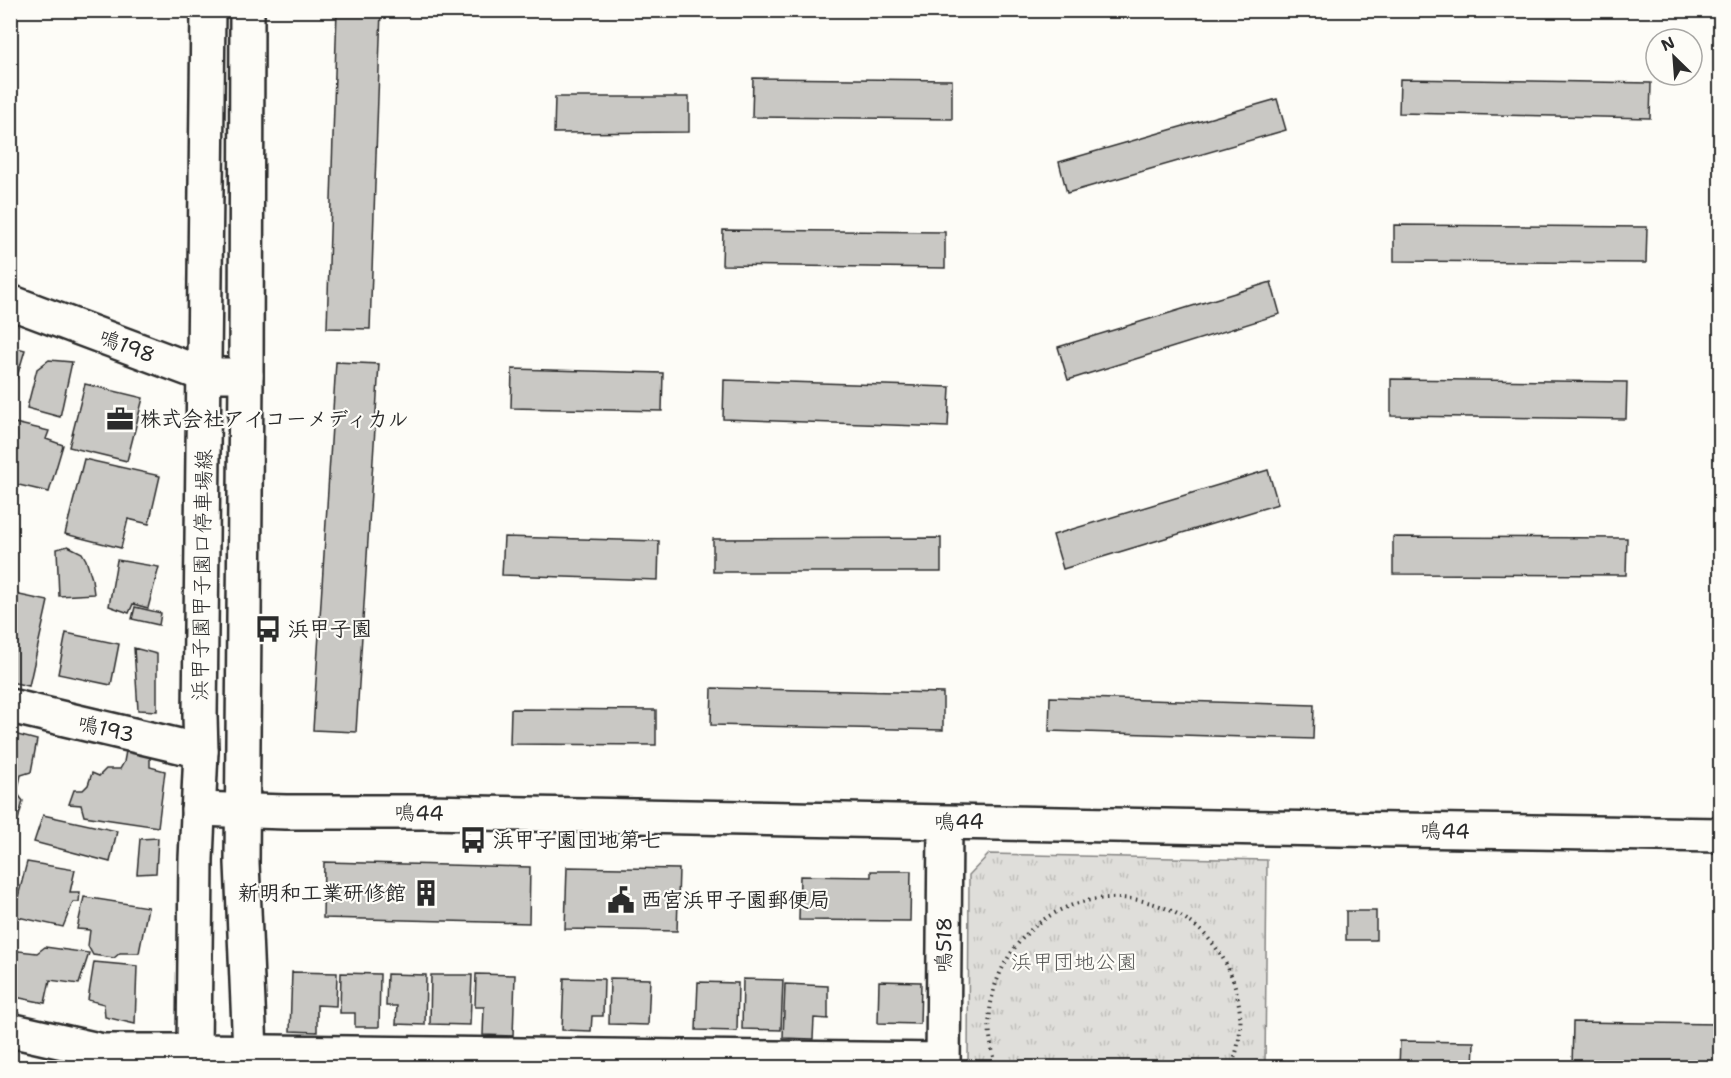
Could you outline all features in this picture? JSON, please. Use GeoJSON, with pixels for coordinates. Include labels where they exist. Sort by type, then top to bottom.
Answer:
{"type":"FeatureCollection","features":[{"type":"Feature","properties":{"kind":"street","name":"浜甲子園甲子園口停車場線"},"geometry":{"type":"LineString","coordinates":[[196,1059],[196,859],[201,751],[208,10]]}},
{"type":"Feature","properties":{"kind":"street","name":"浜甲子園甲子園口停車場線"},"geometry":{"type":"LineString","coordinates":[[247,10],[242,863],[249,1059]]}},
{"type":"Feature","properties":{"kind":"street","name":"鳴198"},"geometry":{"type":"LineString","coordinates":[[10,302],[205,375],[246,375]]}},
{"type":"Feature","properties":{"kind":"street","name":"鳴193"},"geometry":{"type":"LineString","coordinates":[[10,706],[201,751]]}},
{"type":"Feature","properties":{"kind":"street","name":"鳴44"},"geometry":{"type":"LineString","coordinates":[[198,809],[1720,835]]}},
{"type":"Feature","properties":{"kind":"street","name":"鳴518"},"geometry":{"type":"LineString","coordinates":[[943,1064],[945,822]]}},
{"type":"Feature","properties":{"kind":"street"},"geometry":{"type":"LineString","coordinates":[[10,1030],[100,1059],[943,1064]]}},
{"type":"Feature","properties":{"kind":"path"},"geometry":{"type":"LineString","coordinates":[[998,1068],[990,1038],[990,1013],[997,980],[1004,963],[1018,942],[1037,925],[1060,910],[1086,900],[1113,897],[1140,899],[1166,908],[1190,921],[1210,940],[1225,963],[1236,987],[1240,1015],[1239,1042],[1232,1068]]}},
{"type":"Feature","properties":{"kind":"green space","name":"浜甲団地公園"},"geometry":{"type":"Polygon","coordinates":[[[989,854],[1267,860],[1265,1067],[968,1067],[969,875],[989,854]]]}},
{"type":"Feature","properties":{"kind":"building"},"geometry":{"type":"Polygon","coordinates":[[[337,10],[381,10],[370,329],[327,328],[337,10]]]}},
{"type":"Feature","properties":{"kind":"building"},"geometry":{"type":"Polygon","coordinates":[[[753,78],[952,80],[952,119],[752,117],[753,78]]]}},
{"type":"Feature","properties":{"kind":"building"},"geometry":{"type":"Polygon","coordinates":[[[1400,79],[1644,83],[1644,87],[1651,87],[1650,118],[1399,113],[1400,79]]]}},
{"type":"Feature","properties":{"kind":"building"},"geometry":{"type":"Polygon","coordinates":[[[555,97],[689,97],[689,132],[554,133],[555,97]]]}},
{"type":"Feature","properties":{"kind":"building"},"geometry":{"type":"Polygon","coordinates":[[[1277,99],[1286,130],[1067,193],[1059,162],[1277,99]]]}},
{"type":"Feature","properties":{"kind":"building"},"geometry":{"type":"Polygon","coordinates":[[[1394,225],[1647,227],[1646,263],[1394,261],[1394,225]]]}},
{"type":"Feature","properties":{"kind":"building"},"geometry":{"type":"Polygon","coordinates":[[[723,230],[945,232],[945,268],[722,265],[723,230]]]}},
{"type":"Feature","properties":{"kind":"building"},"geometry":{"type":"Polygon","coordinates":[[[1271,282],[1280,314],[1068,380],[1058,347],[1271,282]]]}},
{"type":"Feature","properties":{"kind":"building"},"geometry":{"type":"Polygon","coordinates":[[[10,346],[25,350],[11,397],[10,396],[10,346]]]}},
{"type":"Feature","properties":{"kind":"building"},"geometry":{"type":"Polygon","coordinates":[[[49,360],[72,362],[60,417],[27,408],[37,369],[49,360]]]}},
{"type":"Feature","properties":{"kind":"building"},"geometry":{"type":"Polygon","coordinates":[[[336,362],[379,364],[356,732],[313,730],[336,362]]]}},
{"type":"Feature","properties":{"kind":"building"},"geometry":{"type":"Polygon","coordinates":[[[512,369],[663,373],[662,411],[511,408],[512,369]]]}},
{"type":"Feature","properties":{"kind":"building"},"geometry":{"type":"Polygon","coordinates":[[[1391,379],[1627,382],[1626,419],[1391,416],[1391,379]]]}},
{"type":"Feature","properties":{"kind":"building"},"geometry":{"type":"Polygon","coordinates":[[[724,380],[950,387],[948,427],[723,419],[724,380]]]}},
{"type":"Feature","properties":{"kind":"building"},"geometry":{"type":"Polygon","coordinates":[[[85,384],[143,398],[127,461],[69,447],[85,384]]]}},
{"type":"Feature","properties":{"kind":"building"},"geometry":{"type":"Polygon","coordinates":[[[15,423],[49,431],[46,439],[63,445],[49,492],[10,483],[10,438],[15,423]]]}},
{"type":"Feature","properties":{"kind":"building"},"geometry":{"type":"Polygon","coordinates":[[[84,459],[160,476],[149,524],[128,519],[121,548],[65,534],[84,459]]]}},
{"type":"Feature","properties":{"kind":"building"},"geometry":{"type":"Polygon","coordinates":[[[1268,470],[1278,504],[1063,569],[1053,535],[1268,470]]]}},
{"type":"Feature","properties":{"kind":"building"},"geometry":{"type":"Polygon","coordinates":[[[504,537],[659,541],[658,580],[502,575],[504,537]]]}},
{"type":"Feature","properties":{"kind":"building"},"geometry":{"type":"Polygon","coordinates":[[[1393,537],[1627,538],[1626,575],[1393,574],[1393,537]]]}},
{"type":"Feature","properties":{"kind":"building"},"geometry":{"type":"Polygon","coordinates":[[[941,538],[941,572],[713,572],[713,539],[941,538]]]}},
{"type":"Feature","properties":{"kind":"building"},"geometry":{"type":"Polygon","coordinates":[[[68,546],[82,553],[86,560],[94,594],[59,596],[57,549],[68,546]]]}},
{"type":"Feature","properties":{"kind":"building"},"geometry":{"type":"Polygon","coordinates":[[[117,560],[159,567],[148,608],[133,604],[129,613],[109,606],[117,560]]]}},
{"type":"Feature","properties":{"kind":"building"},"geometry":{"type":"Polygon","coordinates":[[[10,593],[48,601],[29,686],[10,682],[10,593]]]}},
{"type":"Feature","properties":{"kind":"building"},"geometry":{"type":"Polygon","coordinates":[[[135,607],[161,613],[159,625],[132,619],[135,607]]]}},
{"type":"Feature","properties":{"kind":"building"},"geometry":{"type":"Polygon","coordinates":[[[66,633],[119,644],[111,685],[58,674],[66,633]]]}},
{"type":"Feature","properties":{"kind":"building"},"geometry":{"type":"Polygon","coordinates":[[[134,648],[157,654],[157,711],[138,710],[134,648]]]}},
{"type":"Feature","properties":{"kind":"building"},"geometry":{"type":"Polygon","coordinates":[[[712,688],[943,693],[943,730],[711,725],[712,688]]]}},
{"type":"Feature","properties":{"kind":"building"},"geometry":{"type":"Polygon","coordinates":[[[1050,697],[1314,705],[1313,739],[1049,731],[1050,697]]]}},
{"type":"Feature","properties":{"kind":"building"},"geometry":{"type":"Polygon","coordinates":[[[511,709],[656,710],[656,745],[510,744],[511,709]]]}},
{"type":"Feature","properties":{"kind":"building"},"geometry":{"type":"Polygon","coordinates":[[[10,733],[37,740],[31,772],[21,775],[17,793],[23,801],[11,847],[10,733]]]}},
{"type":"Feature","properties":{"kind":"building"},"geometry":{"type":"Polygon","coordinates":[[[126,751],[150,756],[150,767],[165,771],[158,827],[84,816],[81,805],[69,804],[74,790],[83,790],[88,785],[92,773],[99,776],[106,769],[120,769],[126,751]]]}},
{"type":"Feature","properties":{"kind":"building"},"geometry":{"type":"Polygon","coordinates":[[[43,815],[117,831],[110,862],[34,842],[43,815]]]}},
{"type":"Feature","properties":{"kind":"building"},"geometry":{"type":"Polygon","coordinates":[[[158,838],[156,873],[137,874],[140,839],[158,838]]]}},
{"type":"Feature","properties":{"kind":"building"},"geometry":{"type":"Polygon","coordinates":[[[27,862],[75,870],[70,892],[80,892],[79,902],[73,902],[63,927],[13,916],[27,862]]]}},
{"type":"Feature","properties":{"kind":"building","name":"新明和工業研修館"},"geometry":{"type":"Polygon","coordinates":[[[324,862],[530,867],[529,923],[323,918],[324,862]]]}},
{"type":"Feature","properties":{"kind":"building"},"geometry":{"type":"Polygon","coordinates":[[[567,867],[679,869],[677,931],[565,929],[567,867]]]}},
{"type":"Feature","properties":{"kind":"building"},"geometry":{"type":"Polygon","coordinates":[[[871,871],[911,871],[910,921],[799,920],[800,876],[871,877],[871,871]]]}},
{"type":"Feature","properties":{"kind":"building"},"geometry":{"type":"Polygon","coordinates":[[[84,897],[148,907],[139,953],[120,953],[114,958],[93,955],[88,946],[90,930],[77,929],[84,897]]]}},
{"type":"Feature","properties":{"kind":"building"},"geometry":{"type":"Polygon","coordinates":[[[1346,911],[1376,911],[1376,940],[1346,940],[1346,911]]]}},
{"type":"Feature","properties":{"kind":"building"},"geometry":{"type":"Polygon","coordinates":[[[45,947],[89,953],[79,984],[50,980],[45,1003],[10,996],[10,950],[37,953],[45,947]]]}},
{"type":"Feature","properties":{"kind":"building"},"geometry":{"type":"Polygon","coordinates":[[[94,962],[137,966],[135,1024],[105,1017],[104,1004],[88,1000],[94,962]]]}},
{"type":"Feature","properties":{"kind":"building"},"geometry":{"type":"Polygon","coordinates":[[[292,972],[337,973],[336,1006],[317,1005],[317,1032],[290,1031],[292,972]]]}},
{"type":"Feature","properties":{"kind":"building"},"geometry":{"type":"Polygon","coordinates":[[[341,973],[380,974],[379,1027],[355,1027],[355,1013],[340,1013],[341,973]]]}},
{"type":"Feature","properties":{"kind":"building"},"geometry":{"type":"Polygon","coordinates":[[[387,974],[426,975],[425,1025],[396,1024],[397,1006],[386,1006],[387,974]]]}},
{"type":"Feature","properties":{"kind":"building"},"geometry":{"type":"Polygon","coordinates":[[[476,974],[515,975],[513,1036],[483,1035],[484,1007],[475,1007],[476,974]]]}},
{"type":"Feature","properties":{"kind":"building"},"geometry":{"type":"Polygon","coordinates":[[[431,975],[472,975],[470,1025],[430,1024],[431,975]]]}},
{"type":"Feature","properties":{"kind":"building"},"geometry":{"type":"Polygon","coordinates":[[[564,978],[604,979],[603,1016],[592,1016],[591,1031],[562,1030],[564,978]]]}},
{"type":"Feature","properties":{"kind":"building"},"geometry":{"type":"Polygon","coordinates":[[[610,978],[650,979],[648,1025],[609,1024],[610,978]]]}},
{"type":"Feature","properties":{"kind":"building"},"geometry":{"type":"Polygon","coordinates":[[[743,979],[783,980],[781,1030],[742,1029],[743,979]]]}},
{"type":"Feature","properties":{"kind":"building"},"geometry":{"type":"Polygon","coordinates":[[[879,981],[921,982],[920,1024],[878,1023],[879,981]]]}},
{"type":"Feature","properties":{"kind":"building"},"geometry":{"type":"Polygon","coordinates":[[[698,982],[738,983],[737,1031],[696,1030],[698,982]]]}},
{"type":"Feature","properties":{"kind":"building"},"geometry":{"type":"Polygon","coordinates":[[[785,984],[828,986],[828,1019],[814,1018],[813,1039],[783,1038],[785,984]]]}},
{"type":"Feature","properties":{"kind":"building"},"geometry":{"type":"Polygon","coordinates":[[[1573,1022],[1720,1024],[1720,1068],[1572,1068],[1573,1022]]]}},
{"type":"Feature","properties":{"kind":"building"},"geometry":{"type":"Polygon","coordinates":[[[1400,1041],[1474,1042],[1473,1068],[1399,1068],[1400,1041]]]}},
{"type":"Feature","properties":{"kind":"place","name":"株式会社アイコーメディカル"},"geometry":{"type":"Point","coordinates":[120,419]}},
{"type":"Feature","properties":{"kind":"place","name":"浜甲子園"},"geometry":{"type":"Point","coordinates":[268,629]}},
{"type":"Feature","properties":{"kind":"place","name":"浜甲子園団地第七"},"geometry":{"type":"Point","coordinates":[473,840]}},
{"type":"Feature","properties":{"kind":"place","name":"新明和工業研修館"},"geometry":{"type":"Point","coordinates":[426,893]}},
{"type":"Feature","properties":{"kind":"place","name":"西宮浜甲子園郵便局"},"geometry":{"type":"Point","coordinates":[621,900]}}]}
